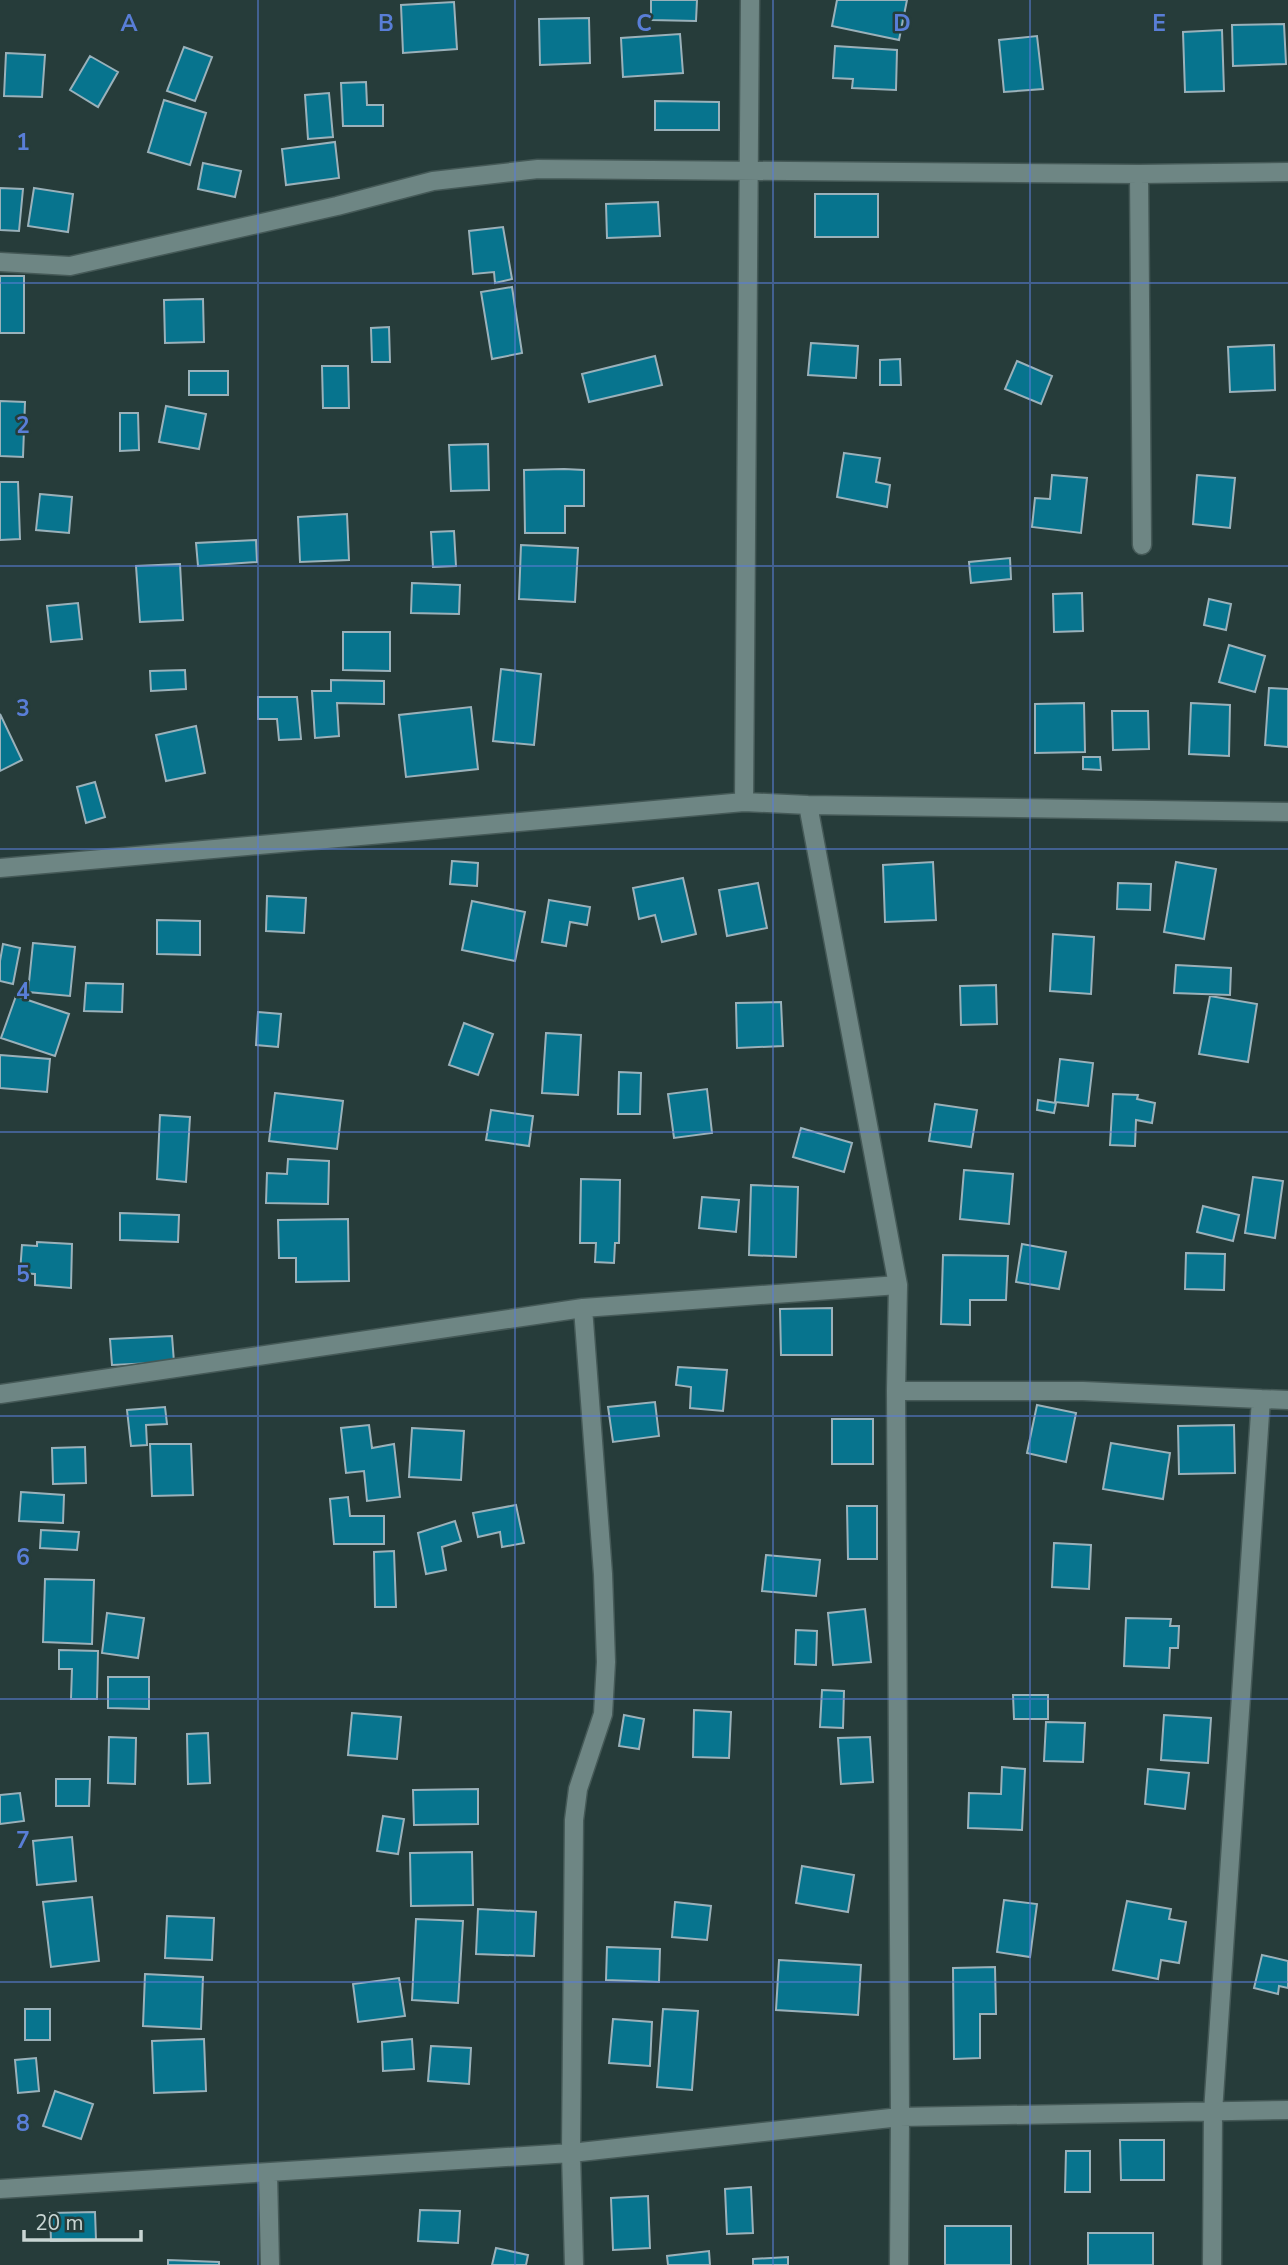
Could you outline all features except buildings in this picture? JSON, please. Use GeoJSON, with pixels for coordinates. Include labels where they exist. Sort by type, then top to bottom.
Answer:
{"type":"FeatureCollection","features":[{"type":"Feature","properties":{"kind":"street"},"geometry":{"type":"LineString","coordinates":[[744,802],[750,0]]}},
{"type":"Feature","properties":{"kind":"street"},"geometry":{"type":"LineString","coordinates":[[0,262],[70,266],[337,206],[433,181],[537,169],[1139,174],[1288,172]]}},
{"type":"Feature","properties":{"kind":"street"},"geometry":{"type":"LineString","coordinates":[[1139,174],[1142,545]]}},
{"type":"Feature","properties":{"kind":"street"},"geometry":{"type":"LineString","coordinates":[[0,868],[744,802],[1288,811]]}},
{"type":"Feature","properties":{"kind":"street"},"geometry":{"type":"LineString","coordinates":[[808,805],[898,1285],[896,1391],[899,2265]]}},
{"type":"Feature","properties":{"kind":"street"},"geometry":{"type":"LineString","coordinates":[[0,1394],[583,1308],[898,1285]]}},
{"type":"Feature","properties":{"kind":"street"},"geometry":{"type":"LineString","coordinates":[[574,2265],[571,2153],[574,1821],[578,1789],[603,1714],[606,1662],[603,1574],[583,1308]]}},
{"type":"Feature","properties":{"kind":"street"},"geometry":{"type":"LineString","coordinates":[[896,1391],[1083,1391],[1288,1401]]}},
{"type":"Feature","properties":{"kind":"street"},"geometry":{"type":"LineString","coordinates":[[1212,2265],[1213,2112],[1262,1399]]}},
{"type":"Feature","properties":{"kind":"street"},"geometry":{"type":"LineString","coordinates":[[0,2189],[571,2153],[900,2117],[1288,2110]]}},
{"type":"Feature","properties":{"kind":"street"},"geometry":{"type":"LineString","coordinates":[[268,2174],[270,2265]]}}]}
